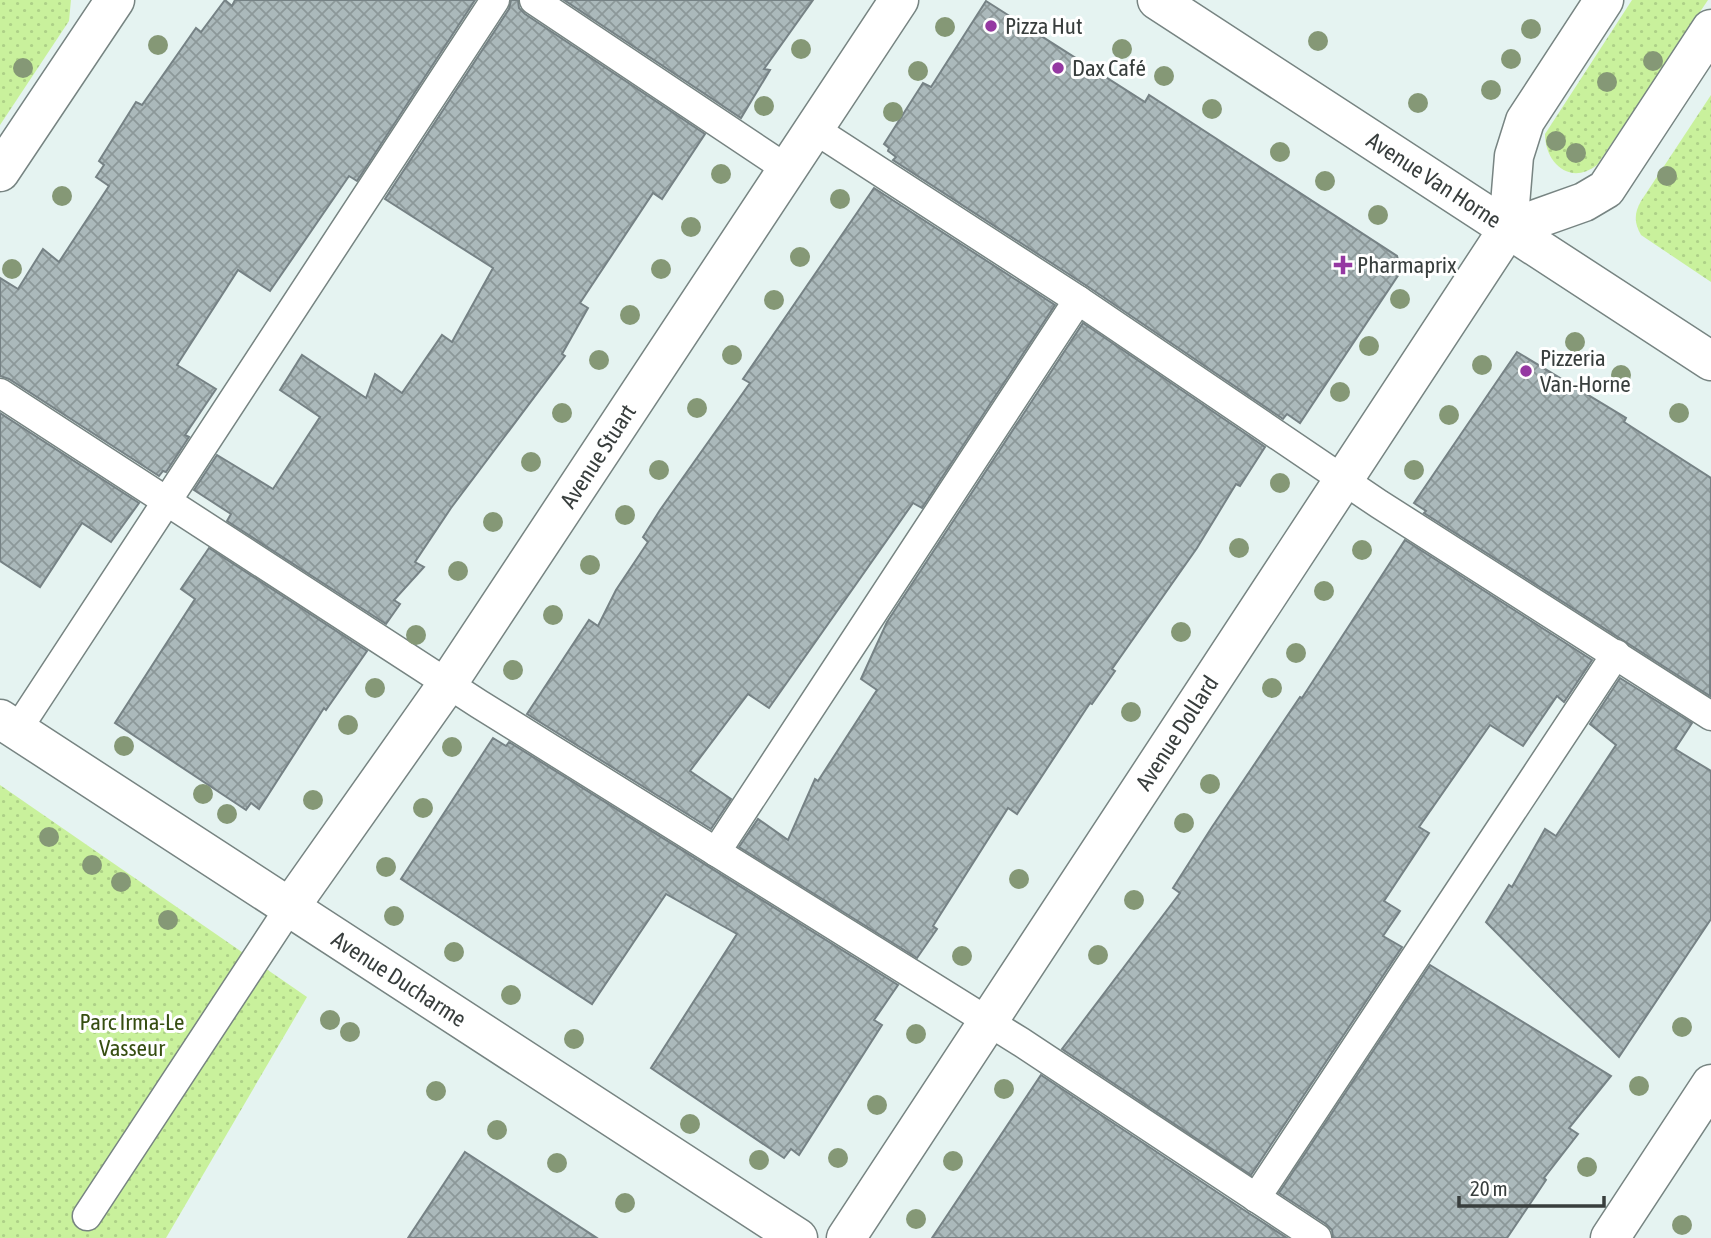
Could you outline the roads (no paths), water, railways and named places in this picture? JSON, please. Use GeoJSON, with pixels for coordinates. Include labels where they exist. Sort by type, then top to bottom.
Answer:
{"type":"FeatureCollection","features":[{"type":"Feature","properties":{"kind":"street"},"geometry":{"type":"LineString","coordinates":[[0,172],[115,0]]}},
{"type":"Feature","properties":{"kind":"street","name":"Avenue Stuart"},"geometry":{"type":"LineString","coordinates":[[290,907],[448,683],[899,0]]}},
{"type":"Feature","properties":{"kind":"street","name":"Avenue Van Horne"},"geometry":{"type":"LineString","coordinates":[[1157,0],[1711,361]]}},
{"type":"Feature","properties":{"kind":"street"},"geometry":{"type":"LineString","coordinates":[[1604,0],[1525,121],[1514,156],[1508,229],[1584,202],[1606,189],[1711,29]]}},
{"type":"Feature","properties":{"kind":"street","name":"Avenue Dollard"},"geometry":{"type":"LineString","coordinates":[[846,1238],[1508,229]]}},
{"type":"Feature","properties":{"kind":"street","name":"Avenue Ducharme"},"geometry":{"type":"LineString","coordinates":[[9,724],[798,1238]]}},
{"type":"Feature","properties":{"kind":"street"},"geometry":{"type":"LineString","coordinates":[[1610,1238],[1711,1084]]}},
{"type":"Feature","properties":{"kind":"lane"},"geometry":{"type":"LineString","coordinates":[[9,724],[167,501],[495,0]]}},
{"type":"Feature","properties":{"kind":"lane"},"geometry":{"type":"LineString","coordinates":[[534,0],[787,169]]}},
{"type":"Feature","properties":{"kind":"lane"},"geometry":{"type":"LineString","coordinates":[[814,129],[1078,300],[1343,480],[1711,716]]}},
{"type":"Feature","properties":{"kind":"lane"},"geometry":{"type":"LineString","coordinates":[[716,852],[1078,300]]}},
{"type":"Feature","properties":{"kind":"lane"},"geometry":{"type":"LineString","coordinates":[[0,393],[448,683],[988,1021],[1317,1238]]}},
{"type":"Feature","properties":{"kind":"lane"},"geometry":{"type":"LineString","coordinates":[[1256,1198],[1616,654]]}},
{"type":"Feature","properties":{"kind":"lane"},"geometry":{"type":"LineString","coordinates":[[87,1216],[290,907]]}},
{"type":"Feature","properties":{"kind":"place","name":"Pizza Hut"},"geometry":{"type":"Point","coordinates":[991,26]}},
{"type":"Feature","properties":{"kind":"place","name":"Dax Café"},"geometry":{"type":"Point","coordinates":[1058,68]}},
{"type":"Feature","properties":{"kind":"place","name":"Pharmaprix"},"geometry":{"type":"Point","coordinates":[1343,265]}},
{"type":"Feature","properties":{"kind":"place","name":"Pizzeria Van-Horne"},"geometry":{"type":"Point","coordinates":[1526,371]}},
{"type":"Feature","properties":{"kind":"park label","name":"Parc Irma-Le Vasseur"},"geometry":{"type":"Point","coordinates":[132,1035]}}]}
